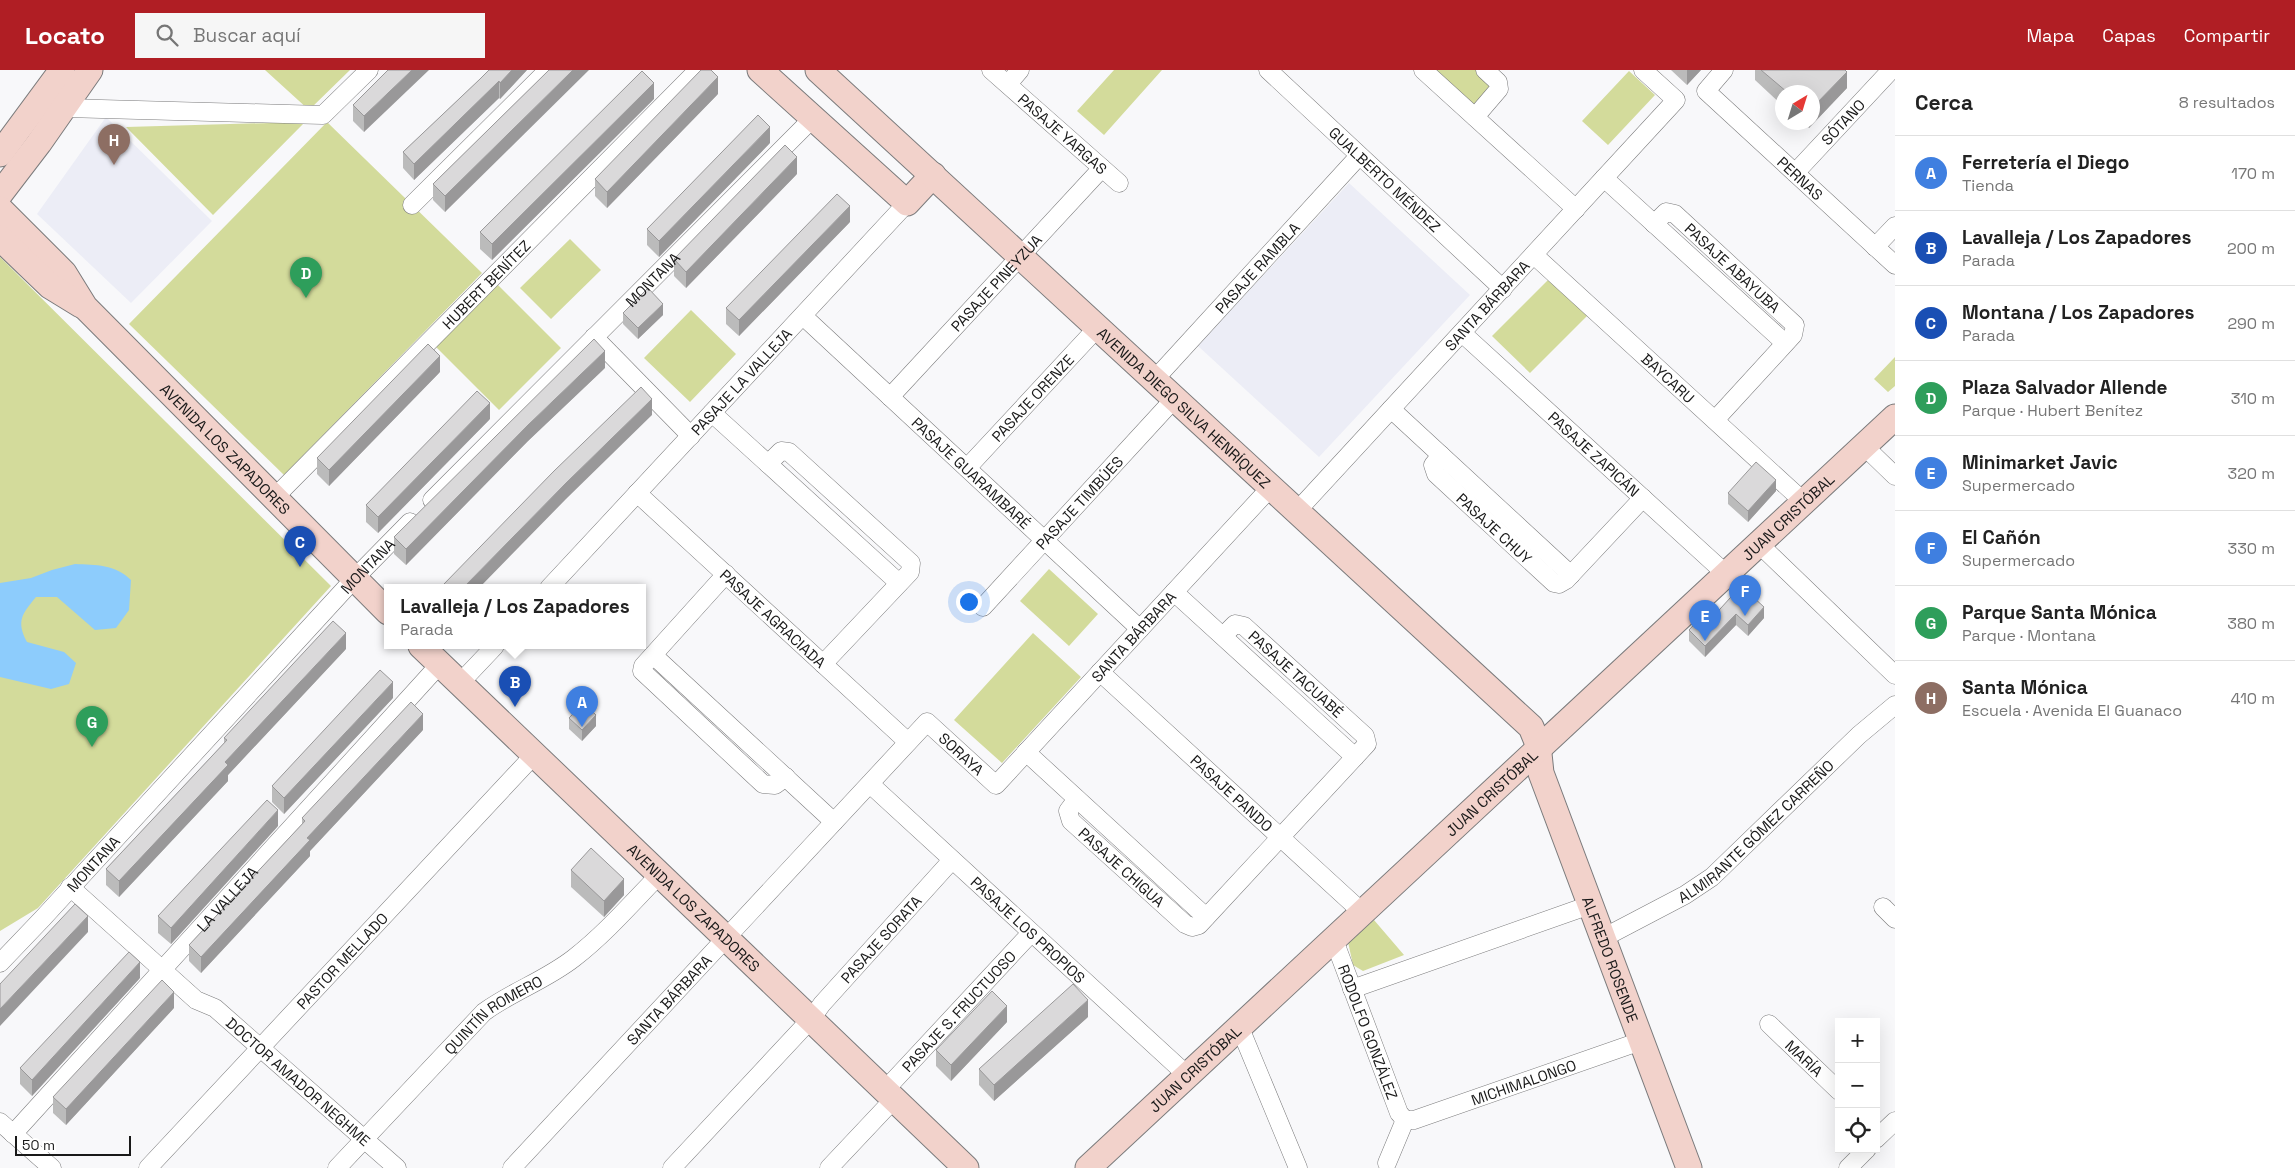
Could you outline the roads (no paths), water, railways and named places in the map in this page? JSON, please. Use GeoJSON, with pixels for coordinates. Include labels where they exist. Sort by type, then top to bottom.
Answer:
{"type":"FeatureCollection","features":[{"type":"Feature","properties":{"kind":"street"},"geometry":{"type":"LineString","coordinates":[[0,154],[62,70]]}},
{"type":"Feature","properties":{"kind":"street"},"geometry":{"type":"LineString","coordinates":[[0,194],[65,108],[90,70]]}},
{"type":"Feature","properties":{"kind":"street"},"geometry":{"type":"LineString","coordinates":[[65,108],[323,115],[369,70]]}},
{"type":"Feature","properties":{"kind":"street"},"geometry":{"type":"LineString","coordinates":[[412,205],[548,70]]}},
{"type":"Feature","properties":{"kind":"street","name":"HUBERT BENÍTEZ"},"geometry":{"type":"LineString","coordinates":[[274,498],[698,70]]}},
{"type":"Feature","properties":{"kind":"street"},"geometry":{"type":"LineString","coordinates":[[760,70],[908,203]]}},
{"type":"Feature","properties":{"kind":"street","name":"AVENIDA DIEGO SILVA HENRÍQUEZ"},"geometry":{"type":"LineString","coordinates":[[818,70],[1531,727],[1537,737],[1538,750]]}},
{"type":"Feature","properties":{"kind":"street","name":"PASAJE YARGAS"},"geometry":{"type":"LineString","coordinates":[[991,70],[1119,183]]}},
{"type":"Feature","properties":{"kind":"street","name":"PASAJE YARGAS"},"geometry":{"type":"LineString","coordinates":[[1008,84],[1020,70]]}},
{"type":"Feature","properties":{"kind":"street","name":"GUALBERTO MÉNDEZ"},"geometry":{"type":"LineString","coordinates":[[1268,70],[1503,289]]}},
{"type":"Feature","properties":{"kind":"street"},"geometry":{"type":"LineString","coordinates":[[1424,70],[1576,209]]}},
{"type":"Feature","properties":{"kind":"street"},"geometry":{"type":"LineString","coordinates":[[1475,117],[1500,89],[1498,82],[1485,70]]}},
{"type":"Feature","properties":{"kind":"street","name":"SANTA BÁRBARA"},"geometry":{"type":"LineString","coordinates":[[1297,511],[1676,100],[1643,70]]}},
{"type":"Feature","properties":{"kind":"street","name":"PERNAS"},"geometry":{"type":"LineString","coordinates":[[1724,70],[1706,91],[1895,265]]}},
{"type":"Feature","properties":{"kind":"street","name":"SÓTANO"},"geometry":{"type":"LineString","coordinates":[[1794,173],[1891,70]]}},
{"type":"Feature","properties":{"kind":"street","name":"MONTANA"},"geometry":{"type":"LineString","coordinates":[[0,963],[354,579],[813,118]]}},
{"type":"Feature","properties":{"kind":"street","name":"PASAJE RAMBLA"},"geometry":{"type":"LineString","coordinates":[[1155,379],[1359,156]]}},
{"type":"Feature","properties":{"kind":"street","name":"PASAJE PINEYZUA"},"geometry":{"type":"LineString","coordinates":[[890,396],[1102,168]]}},
{"type":"Feature","properties":{"kind":"street","name":"PASAJE LA VALLEJA"},"geometry":{"type":"LineString","coordinates":[[553,584],[933,175]]}},
{"type":"Feature","properties":{"kind":"street","name":"PASAJE ABAYUBA"},"geometry":{"type":"LineString","coordinates":[[1604,178],[1785,343],[1715,420]]}},
{"type":"Feature","properties":{"kind":"street","name":"AVENIDA LOS ZAPADORES"},"geometry":{"type":"LineString","coordinates":[[0,209],[64,273],[85,307],[384,608]]}},
{"type":"Feature","properties":{"kind":"street"},"geometry":{"type":"LineString","coordinates":[[1876,247],[1895,226]]}},
{"type":"Feature","properties":{"kind":"street","name":"AVENIDA LOS ZAPADORES"},"geometry":{"type":"LineString","coordinates":[[0,238],[50,286],[85,307]]}},
{"type":"Feature","properties":{"kind":"street","name":"BAYCARU"},"geometry":{"type":"LineString","coordinates":[[1534,255],[1804,502]]}},
{"type":"Feature","properties":{"kind":"street","name":"PASAJE GUARAMBARÉ"},"geometry":{"type":"LineString","coordinates":[[803,316],[1140,629]]}},
{"type":"Feature","properties":{"kind":"street","name":"PASAJE ORENZE"},"geometry":{"type":"LineString","coordinates":[[967,468],[1098,326]]}},
{"type":"Feature","properties":{"kind":"street","name":"PASAJE ZAPICÁN"},"geometry":{"type":"LineString","coordinates":[[1462,333],[1726,574]]}},
{"type":"Feature","properties":{"kind":"street"},"geometry":{"type":"LineString","coordinates":[[594,337],[691,436]]}},
{"type":"Feature","properties":{"kind":"street","name":"PASAJE TIMBÚES"},"geometry":{"type":"LineString","coordinates":[[983,607],[1175,398]]}},
{"type":"Feature","properties":{"kind":"street","name":"PASAJE CHUY"},"geometry":{"type":"LineString","coordinates":[[1391,409],[1441,455],[1433,465],[1436,474],[1551,581],[1559,584],[1563,583],[1572,574],[1643,498]]}},
{"type":"Feature","properties":{"kind":"street"},"geometry":{"type":"LineString","coordinates":[[712,413],[768,464],[781,451],[789,452],[912,566],[900,583],[823,664]]}},
{"type":"Feature","properties":{"kind":"street","name":"JUAN CRISTÓBAL"},"geometry":{"type":"LineString","coordinates":[[1088,1168],[1895,417]]}},
{"type":"Feature","properties":{"kind":"street"},"geometry":{"type":"LineString","coordinates":[[1864,446],[1895,476]]}},
{"type":"Feature","properties":{"kind":"street","name":"SANTA BÁRBARA"},"geometry":{"type":"LineString","coordinates":[[996,785],[1271,487]]}},
{"type":"Feature","properties":{"kind":"street","name":"PASAJE AGRACIADA"},"geometry":{"type":"LineString","coordinates":[[638,493],[908,742]]}},
{"type":"Feature","properties":{"kind":"street"},"geometry":{"type":"LineString","coordinates":[[1759,544],[1895,675]]}},
{"type":"Feature","properties":{"kind":"street"},"geometry":{"type":"LineString","coordinates":[[726,574],[642,666],[642,671],[760,782],[771,786],[786,777],[834,822]]}},
{"type":"Feature","properties":{"kind":"street","name":"PASAJE TACUABÉ"},"geometry":{"type":"LineString","coordinates":[[1174,592],[1355,756],[1367,740],[1244,626],[1234,624],[1223,636]]}},
{"type":"Feature","properties":{"kind":"street","name":"AVENIDA LOS ZAPADORES"},"geometry":{"type":"LineString","coordinates":[[424,649],[966,1168]]}},
{"type":"Feature","properties":{"kind":"street"},"geometry":{"type":"LineString","coordinates":[[460,683],[492,649]]}},
{"type":"Feature","properties":{"kind":"street","name":"LA VALLEJA"},"geometry":{"type":"LineString","coordinates":[[13,1134],[440,664]]}},
{"type":"Feature","properties":{"kind":"street","name":"PASAJE PANDO"},"geometry":{"type":"LineString","coordinates":[[1100,672],[1363,913]]}},
{"type":"Feature","properties":{"kind":"street","name":"ALMIRANTE GÓMEZ CARREÑO"},"geometry":{"type":"LineString","coordinates":[[1603,938],[1669,904],[1712,878],[1859,735],[1895,705]]}},
{"type":"Feature","properties":{"kind":"street","name":"SANTA BÁRBARA"},"geometry":{"type":"LineString","coordinates":[[512,1168],[927,722]]}},
{"type":"Feature","properties":{"kind":"street","name":"SORAYA"},"geometry":{"type":"LineString","coordinates":[[927,722],[996,785]]}},
{"type":"Feature","properties":{"kind":"street","name":"ALFREDO ROSENDE"},"geometry":{"type":"LineString","coordinates":[[1538,750],[1541,773],[1689,1168]]}},
{"type":"Feature","properties":{"kind":"street","name":"PASAJE CHIGUA"},"geometry":{"type":"LineString","coordinates":[[1026,752],[1077,799],[1199,922],[1280,837]]}},
{"type":"Feature","properties":{"kind":"street","name":"PASTOR MELLADO"},"geometry":{"type":"LineString","coordinates":[[148,1168],[535,754]]}},
{"type":"Feature","properties":{"kind":"street"},"geometry":{"type":"LineString","coordinates":[[1280,837],[1355,756]]}},
{"type":"Feature","properties":{"kind":"street","name":"PASAJE LOS PROPIOS"},"geometry":{"type":"LineString","coordinates":[[870,784],[1188,1076]]}},
{"type":"Feature","properties":{"kind":"street","name":"PASAJE SORATA"},"geometry":{"type":"LineString","coordinates":[[672,1168],[811,1019],[822,1004],[952,860]]}},
{"type":"Feature","properties":{"kind":"street","name":"QUINTÍN ROMERO"},"geometry":{"type":"LineString","coordinates":[[337,1168],[484,1012],[513,992],[544,978],[574,958],[660,874]]}},
{"type":"Feature","properties":{"kind":"street","name":"DOCTOR AMADOR NEGHME"},"geometry":{"type":"LineString","coordinates":[[70,887],[196,1000],[205,1015],[256,1052],[360,1143],[397,1168]]}},
{"type":"Feature","properties":{"kind":"street"},"geometry":{"type":"LineString","coordinates":[[1352,989],[1590,905]]}},
{"type":"Feature","properties":{"kind":"street","name":"PASAJE S. FRUCTUOSO"},"geometry":{"type":"LineString","coordinates":[[829,1168],[1031,932]]}},
{"type":"Feature","properties":{"kind":"street","name":"RODOLFO GONZÁLEZ"},"geometry":{"type":"LineString","coordinates":[[1334,940],[1399,1113],[1405,1120]]}},
{"type":"Feature","properties":{"kind":"street","name":"MARÍA"},"geometry":{"type":"LineString","coordinates":[[1769,1024],[1835,1087]]}},
{"type":"Feature","properties":{"kind":"street"},"geometry":{"type":"LineString","coordinates":[[1240,1028],[1298,1168]]}},
{"type":"Feature","properties":{"kind":"street","name":"MICHIMALONGO"},"geometry":{"type":"LineString","coordinates":[[1405,1120],[1411,1121],[1641,1041]]}},
{"type":"Feature","properties":{"kind":"street"},"geometry":{"type":"LineString","coordinates":[[1387,1163],[1405,1120]]}},
{"type":"Feature","properties":{"kind":"street"},"geometry":{"type":"LineString","coordinates":[[0,1122],[52,1168]]}},
{"type":"Feature","properties":{"kind":"street","name":"DOCTOR AMADOR NEGHME"},"geometry":{"type":"LineString","coordinates":[[360,1143],[378,1168]]}},
{"type":"Feature","properties":{"kind":"street"},"geometry":{"type":"LineString","coordinates":[[1848,1168],[1862,1153]]}},
{"type":"Feature","properties":{"kind":"water"},"geometry":{"type":"Polygon","coordinates":[[[75,564],[112,568],[131,580],[129,610],[116,628],[95,630],[57,597],[36,597],[22,618],[21,623],[24,635],[27,642],[64,652],[76,663],[69,684],[51,689],[0,677],[0,583],[31,578],[75,564]]]}},
{"type":"Feature","properties":{"kind":"place","name":"Santa Mónica"},"geometry":{"type":"Point","coordinates":[114,165]}},
{"type":"Feature","properties":{"kind":"place","name":"Plaza Salvador Allende"},"geometry":{"type":"Point","coordinates":[306,298]}},
{"type":"Feature","properties":{"kind":"place","name":"Montana / Los Zapadores"},"geometry":{"type":"Point","coordinates":[300,567]}},
{"type":"Feature","properties":{"kind":"place","name":"El Cañón"},"geometry":{"type":"Point","coordinates":[1745,616]}},
{"type":"Feature","properties":{"kind":"place","name":"Minimarket Javic"},"geometry":{"type":"Point","coordinates":[1705,641]}},
{"type":"Feature","properties":{"kind":"place","name":"Lavalleja / Los Zapadores"},"geometry":{"type":"Point","coordinates":[515,707]}},
{"type":"Feature","properties":{"kind":"place","name":"Ferretería el Diego"},"geometry":{"type":"Point","coordinates":[582,727]}},
{"type":"Feature","properties":{"kind":"place","name":"Parque Santa Mónica"},"geometry":{"type":"Point","coordinates":[92,747]}}]}
